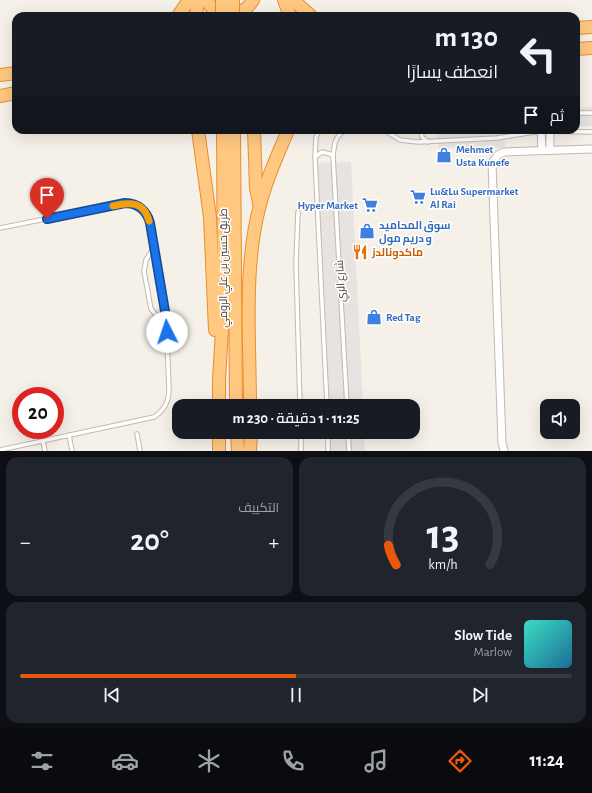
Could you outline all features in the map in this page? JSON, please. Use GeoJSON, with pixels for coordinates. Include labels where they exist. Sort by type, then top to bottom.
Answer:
{"type":"FeatureCollection","features":[{"type":"Feature","properties":{"kind":"highway"},"geometry":{"type":"LineString","coordinates":[[181,12],[189,0]]}},
{"type":"Feature","properties":{"kind":"highway"},"geometry":{"type":"LineString","coordinates":[[196,12],[198,0]]}},
{"type":"Feature","properties":{"kind":"highway"},"geometry":{"type":"LineString","coordinates":[[206,0],[212,8],[218,12]]}},
{"type":"Feature","properties":{"kind":"highway"},"geometry":{"type":"LineString","coordinates":[[222,0],[222,12]]}},
{"type":"Feature","properties":{"kind":"highway"},"geometry":{"type":"LineString","coordinates":[[233,0],[233,12]]}},
{"type":"Feature","properties":{"kind":"highway"},"geometry":{"type":"LineString","coordinates":[[241,12],[247,8],[253,0]]}},
{"type":"Feature","properties":{"kind":"highway"},"geometry":{"type":"LineString","coordinates":[[284,0],[288,12]]}},
{"type":"Feature","properties":{"kind":"highway"},"geometry":{"type":"LineString","coordinates":[[293,0],[306,12]]}},
{"type":"Feature","properties":{"kind":"highway"},"geometry":{"type":"LineString","coordinates":[[580,28],[592,27]]}},
{"type":"Feature","properties":{"kind":"highway"},"geometry":{"type":"LineString","coordinates":[[580,49],[592,48]]}},
{"type":"Feature","properties":{"kind":"highway"},"geometry":{"type":"LineString","coordinates":[[0,75],[12,74]]}},
{"type":"Feature","properties":{"kind":"highway"},"geometry":{"type":"LineString","coordinates":[[0,96],[12,94]]}},
{"type":"Feature","properties":{"kind":"highway"},"geometry":{"type":"LineString","coordinates":[[195,134],[200,152]]}},
{"type":"Feature","properties":{"kind":"highway"},"geometry":{"type":"LineString","coordinates":[[198,134],[210,217],[219,379]]}},
{"type":"Feature","properties":{"kind":"highway"},"geometry":{"type":"LineString","coordinates":[[200,152],[205,143],[204,134]]}},
{"type":"Feature","properties":{"kind":"highway","name":"طريق حسين بن علي الرومي"},"geometry":{"type":"LineString","coordinates":[[219,399],[224,298],[228,134]]}},
{"type":"Feature","properties":{"kind":"highway","name":"طريق حسين بن علي الرومي"},"geometry":{"type":"LineString","coordinates":[[228,134],[236,399]]}},
{"type":"Feature","properties":{"kind":"highway"},"geometry":{"type":"LineString","coordinates":[[254,134],[256,188],[260,204]]}},
{"type":"Feature","properties":{"kind":"highway"},"geometry":{"type":"LineString","coordinates":[[250,399],[250,262],[260,204],[286,134]]}},
{"type":"Feature","properties":{"kind":"highway"},"geometry":{"type":"LineString","coordinates":[[276,161],[293,134]]}},
{"type":"Feature","properties":{"kind":"highway"},"geometry":{"type":"LineString","coordinates":[[219,439],[219,451]]}},
{"type":"Feature","properties":{"kind":"highway"},"geometry":{"type":"LineString","coordinates":[[237,439],[238,451]]}},
{"type":"Feature","properties":{"kind":"street"},"geometry":{"type":"LineString","coordinates":[[580,52],[592,54]]}},
{"type":"Feature","properties":{"kind":"street"},"geometry":{"type":"LineString","coordinates":[[541,134],[542,150]]}},
{"type":"Feature","properties":{"kind":"street"},"geometry":{"type":"LineString","coordinates":[[550,134],[550,150]]}},
{"type":"Feature","properties":{"kind":"street"},"geometry":{"type":"LineString","coordinates":[[504,451],[502,443],[492,163],[498,155],[504,152],[592,149]]}},
{"type":"Feature","properties":{"kind":"lane"},"geometry":{"type":"LineString","coordinates":[[580,113],[592,113]]}},
{"type":"Feature","properties":{"kind":"lane"},"geometry":{"type":"LineString","coordinates":[[580,132],[592,132]]}},
{"type":"Feature","properties":{"kind":"lane","name":"شارع الري"},"geometry":{"type":"LineString","coordinates":[[318,134],[316,137],[314,157],[327,399]]}},
{"type":"Feature","properties":{"kind":"lane","name":"شارع الري"},"geometry":{"type":"LineString","coordinates":[[340,134],[335,141],[333,156],[347,399]]}},
{"type":"Feature","properties":{"kind":"lane"},"geometry":{"type":"LineString","coordinates":[[390,134],[400,140],[410,142],[497,138],[522,134]]}},
{"type":"Feature","properties":{"kind":"lane"},"geometry":{"type":"LineString","coordinates":[[422,134],[422,137],[428,142]]}},
{"type":"Feature","properties":{"kind":"lane"},"geometry":{"type":"LineString","coordinates":[[314,157],[322,152],[333,156]]}},
{"type":"Feature","properties":{"kind":"lane"},"geometry":{"type":"LineString","coordinates":[[0,228],[130,203],[141,208],[147,214],[166,317],[169,394],[167,403],[162,411],[150,418],[0,450]]}},
{"type":"Feature","properties":{"kind":"lane"},"geometry":{"type":"LineString","coordinates":[[298,212],[296,264],[300,399]]}},
{"type":"Feature","properties":{"kind":"lane"},"geometry":{"type":"LineString","coordinates":[[154,247],[146,260],[144,271],[151,309],[156,315],[166,317]]}},
{"type":"Feature","properties":{"kind":"lane"},"geometry":{"type":"LineString","coordinates":[[137,434],[140,451]]}},
{"type":"Feature","properties":{"kind":"lane"},"geometry":{"type":"LineString","coordinates":[[69,435],[72,451]]}},
{"type":"Feature","properties":{"kind":"lane"},"geometry":{"type":"LineString","coordinates":[[301,439],[301,451]]}},
{"type":"Feature","properties":{"kind":"lane"},"geometry":{"type":"LineString","coordinates":[[328,439],[328,451]]}},
{"type":"Feature","properties":{"kind":"lane"},"geometry":{"type":"LineString","coordinates":[[348,439],[349,451]]}},
{"type":"Feature","properties":{"kind":"lane"},"geometry":{"type":"LineString","coordinates":[[43,441],[45,451]]}},
{"type":"Feature","properties":{"kind":"shaded area"},"geometry":{"type":"Polygon","coordinates":[[[592,107],[592,126],[580,127],[580,108],[592,107]]]}},
{"type":"Feature","properties":{"kind":"shaded area"},"geometry":{"type":"Polygon","coordinates":[[[438,134],[505,134],[505,148],[439,148],[438,134]]]}},
{"type":"Feature","properties":{"kind":"shaded area"},"geometry":{"type":"Polygon","coordinates":[[[351,162],[363,399],[325,399],[313,163],[351,162]]]}},
{"type":"Feature","properties":{"kind":"shaded area"},"geometry":{"type":"Polygon","coordinates":[[[326,439],[364,439],[365,451],[327,451],[326,439]]]}},
{"type":"Feature","properties":{"kind":"slow traffic"},"geometry":{"type":"LineString","coordinates":[[113,206],[125,203],[134,204],[147,214],[149,221]]}},
{"type":"Feature","properties":{"kind":"place","name":"Mehmet Usta Kunefe"},"geometry":{"type":"Point","coordinates":[444,155]}},
{"type":"Feature","properties":{"kind":"place","name":"Lu&Lu Supermarket Al Rai"},"geometry":{"type":"Point","coordinates":[418,197]}},
{"type":"Feature","properties":{"kind":"place","name":"Hyper Market"},"geometry":{"type":"Point","coordinates":[370,205]}},
{"type":"Feature","properties":{"kind":"place","name":"سوق المحاميد و دريم مول"},"geometry":{"type":"Point","coordinates":[367,231]}},
{"type":"Feature","properties":{"kind":"place","name":"ماكدونالدز"},"geometry":{"type":"Point","coordinates":[360,252]}},
{"type":"Feature","properties":{"kind":"place","name":"Red Tag"},"geometry":{"type":"Point","coordinates":[374,317]}},
{"type":"Feature","properties":{"kind":"route"},"geometry":{"type":"LineString","coordinates":[[47,219],[125,203],[134,204],[141,208],[147,214],[150,223],[166,317],[167,332]]}}]}
